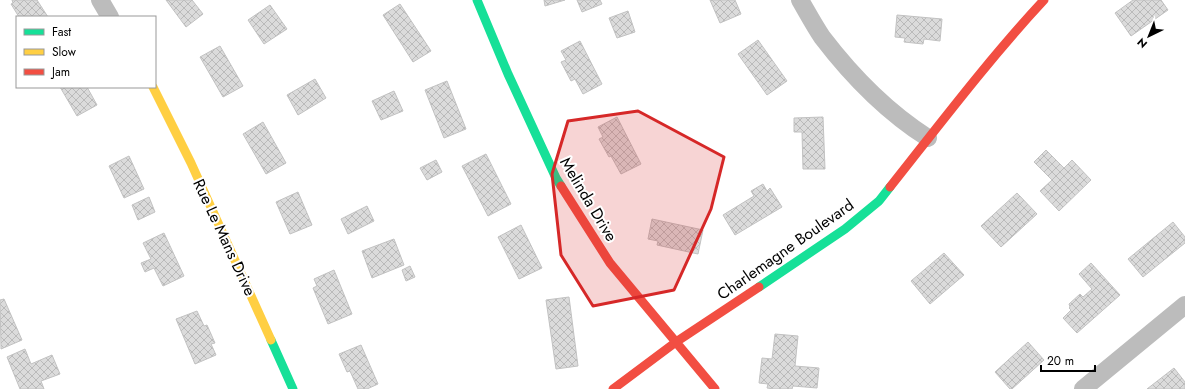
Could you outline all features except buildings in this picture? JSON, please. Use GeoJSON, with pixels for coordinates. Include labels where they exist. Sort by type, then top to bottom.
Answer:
{"type":"FeatureCollection","features":[{"type":"Feature","properties":{"kind":"street"},"geometry":{"type":"LineString","coordinates":[[100,0],[109,16]]}},
{"type":"Feature","properties":{"kind":"street","name":"Melinda Drive"},"geometry":{"type":"LineString","coordinates":[[477,0],[508,74],[556,178],[610,263],[714,389]]}},
{"type":"Feature","properties":{"kind":"street"},"geometry":{"type":"LineString","coordinates":[[800,0],[822,36],[856,77],[909,126],[928,138]]}},
{"type":"Feature","properties":{"kind":"street","name":"Charlemagne Boulevard"},"geometry":{"type":"LineString","coordinates":[[613,389],[676,342],[845,229],[879,201],[928,138],[1021,25],[1044,0]]}},
{"type":"Feature","properties":{"kind":"street","name":"Rue Le Mans Drive"},"geometry":{"type":"LineString","coordinates":[[154,88],[188,157],[293,389]]}},
{"type":"Feature","properties":{"kind":"street"},"geometry":{"type":"LineString","coordinates":[[1083,389],[1185,305]]}},
{"type":"Feature","properties":{"kind":"highlighted area"},"geometry":{"type":"Polygon","coordinates":[[[638,111],[724,157],[711,209],[674,290],[593,306],[561,255],[552,174],[568,121],[638,111]]]}},
{"type":"Feature","properties":{"kind":"traffic: fast"},"geometry":{"type":"LineString","coordinates":[[477,0],[508,74],[561,186]]}},
{"type":"Feature","properties":{"kind":"traffic: fast"},"geometry":{"type":"LineString","coordinates":[[759,287],[845,229],[879,201],[890,187]]}},
{"type":"Feature","properties":{"kind":"traffic: fast"},"geometry":{"type":"LineString","coordinates":[[271,340],[293,389]]}},
{"type":"Feature","properties":{"kind":"traffic: slow"},"geometry":{"type":"LineString","coordinates":[[154,88],[191,163],[271,340]]}},
{"type":"Feature","properties":{"kind":"traffic: jam"},"geometry":{"type":"LineString","coordinates":[[890,187],[984,68],[1044,0]]}},
{"type":"Feature","properties":{"kind":"traffic: jam"},"geometry":{"type":"LineString","coordinates":[[561,186],[610,263],[715,389]]}},
{"type":"Feature","properties":{"kind":"traffic: jam"},"geometry":{"type":"LineString","coordinates":[[613,389],[676,342],[759,287]]}}]}
